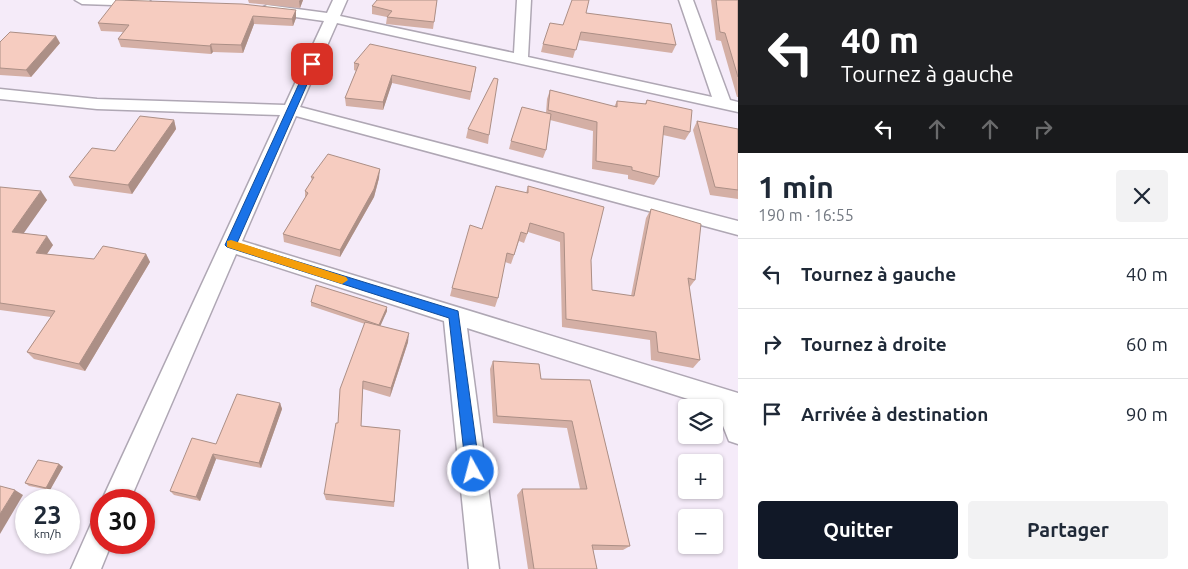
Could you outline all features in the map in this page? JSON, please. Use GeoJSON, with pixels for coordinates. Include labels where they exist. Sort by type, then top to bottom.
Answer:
{"type":"FeatureCollection","features":[{"type":"Feature","properties":{"kind":"street"},"geometry":{"type":"LineString","coordinates":[[82,0],[158,2]]}},
{"type":"Feature","properties":{"kind":"street"},"geometry":{"type":"LineString","coordinates":[[521,60],[524,0]]}},
{"type":"Feature","properties":{"kind":"street"},"geometry":{"type":"LineString","coordinates":[[686,0],[731,106]]}},
{"type":"Feature","properties":{"kind":"street"},"geometry":{"type":"LineString","coordinates":[[253,8],[336,9],[521,60],[731,106]]}},
{"type":"Feature","properties":{"kind":"street"},"geometry":{"type":"LineString","coordinates":[[121,489],[336,9]]}},
{"type":"Feature","properties":{"kind":"street"},"geometry":{"type":"LineString","coordinates":[[0,94],[96,104],[291,110],[738,228]]}},
{"type":"Feature","properties":{"kind":"street"},"geometry":{"type":"LineString","coordinates":[[231,245],[731,402],[738,432]]}},
{"type":"Feature","properties":{"kind":"street"},"geometry":{"type":"LineString","coordinates":[[454,315],[484,569]]}},
{"type":"Feature","properties":{"kind":"street"},"geometry":{"type":"LineString","coordinates":[[86,569],[92,554]]}},
{"type":"Feature","properties":{"kind":"building"},"geometry":{"type":"Polygon","coordinates":[[[116,0],[242,4],[296,10],[292,19],[253,16],[241,45],[211,44],[210,46],[118,39],[129,25],[98,23],[116,0]]]}},
{"type":"Feature","properties":{"kind":"building"},"geometry":{"type":"Polygon","coordinates":[[[377,0],[437,0],[434,22],[387,17],[392,11],[372,6],[377,0]]]}},
{"type":"Feature","properties":{"kind":"building"},"geometry":{"type":"Polygon","coordinates":[[[572,0],[589,0],[586,13],[671,24],[676,45],[581,32],[576,50],[543,44],[550,23],[563,25],[572,0]]]}},
{"type":"Feature","properties":{"kind":"building"},"geometry":{"type":"Polygon","coordinates":[[[716,0],[738,0],[738,77],[725,33],[720,32],[716,0]]]}},
{"type":"Feature","properties":{"kind":"building"},"geometry":{"type":"Polygon","coordinates":[[[10,32],[56,36],[26,70],[0,68],[0,42],[10,32]]]}},
{"type":"Feature","properties":{"kind":"building"},"geometry":{"type":"Polygon","coordinates":[[[370,44],[476,67],[471,92],[392,75],[383,102],[345,98],[359,64],[354,63],[370,44]]]}},
{"type":"Feature","properties":{"kind":"building"},"geometry":{"type":"Polygon","coordinates":[[[494,78],[498,79],[489,135],[468,129],[494,78]]]}},
{"type":"Feature","properties":{"kind":"building"},"geometry":{"type":"Polygon","coordinates":[[[550,90],[617,107],[617,101],[646,104],[647,100],[692,110],[690,132],[664,126],[659,177],[632,170],[632,167],[596,161],[597,122],[548,110],[550,90]]]}},
{"type":"Feature","properties":{"kind":"building"},"geometry":{"type":"Polygon","coordinates":[[[522,107],[551,114],[546,150],[511,141],[522,107]]]}},
{"type":"Feature","properties":{"kind":"building"},"geometry":{"type":"Polygon","coordinates":[[[140,116],[174,120],[128,185],[69,177],[92,148],[115,151],[140,116]]]}},
{"type":"Feature","properties":{"kind":"building"},"geometry":{"type":"Polygon","coordinates":[[[697,121],[738,129],[738,190],[715,187],[697,121]]]}},
{"type":"Feature","properties":{"kind":"building"},"geometry":{"type":"Polygon","coordinates":[[[328,154],[380,169],[374,189],[340,250],[283,234],[308,193],[305,191],[314,177],[311,177],[328,154]]]}},
{"type":"Feature","properties":{"kind":"building"},"geometry":{"type":"Polygon","coordinates":[[[496,186],[528,193],[528,186],[604,207],[591,260],[592,290],[634,296],[651,209],[701,224],[695,280],[688,278],[700,360],[658,352],[656,332],[566,319],[564,233],[530,223],[527,234],[521,232],[514,255],[507,253],[498,298],[452,288],[470,225],[482,229],[496,186]]]}},
{"type":"Feature","properties":{"kind":"building"},"geometry":{"type":"Polygon","coordinates":[[[0,187],[41,191],[12,232],[47,236],[36,253],[94,259],[103,246],[146,254],[79,364],[27,352],[55,311],[0,303],[0,187]]]}},
{"type":"Feature","properties":{"kind":"building"},"geometry":{"type":"Polygon","coordinates":[[[316,285],[387,307],[379,325],[311,302],[316,285]]]}},
{"type":"Feature","properties":{"kind":"building"},"geometry":{"type":"Polygon","coordinates":[[[365,322],[409,333],[391,388],[363,381],[361,426],[400,430],[394,502],[324,494],[336,423],[338,423],[340,389],[365,322]]]}},
{"type":"Feature","properties":{"kind":"building"},"geometry":{"type":"Polygon","coordinates":[[[493,361],[539,364],[541,379],[590,380],[630,546],[592,545],[597,569],[534,569],[522,489],[587,489],[572,421],[497,416],[493,361]]]}},
{"type":"Feature","properties":{"kind":"building"},"geometry":{"type":"Polygon","coordinates":[[[237,394],[280,403],[259,463],[213,454],[196,497],[170,491],[192,438],[216,444],[237,394]]]}},
{"type":"Feature","properties":{"kind":"building"},"geometry":{"type":"Polygon","coordinates":[[[38,460],[59,464],[46,488],[25,483],[38,460]]]}},
{"type":"Feature","properties":{"kind":"building"},"geometry":{"type":"Polygon","coordinates":[[[0,486],[15,490],[0,514],[0,486]]]}},
{"type":"Feature","properties":{"kind":"slow traffic"},"geometry":{"type":"LineString","coordinates":[[231,244],[342,280]]}},
{"type":"Feature","properties":{"kind":"route"},"geometry":{"type":"LineString","coordinates":[[312,64],[231,245],[454,315],[473,471]]}}]}
